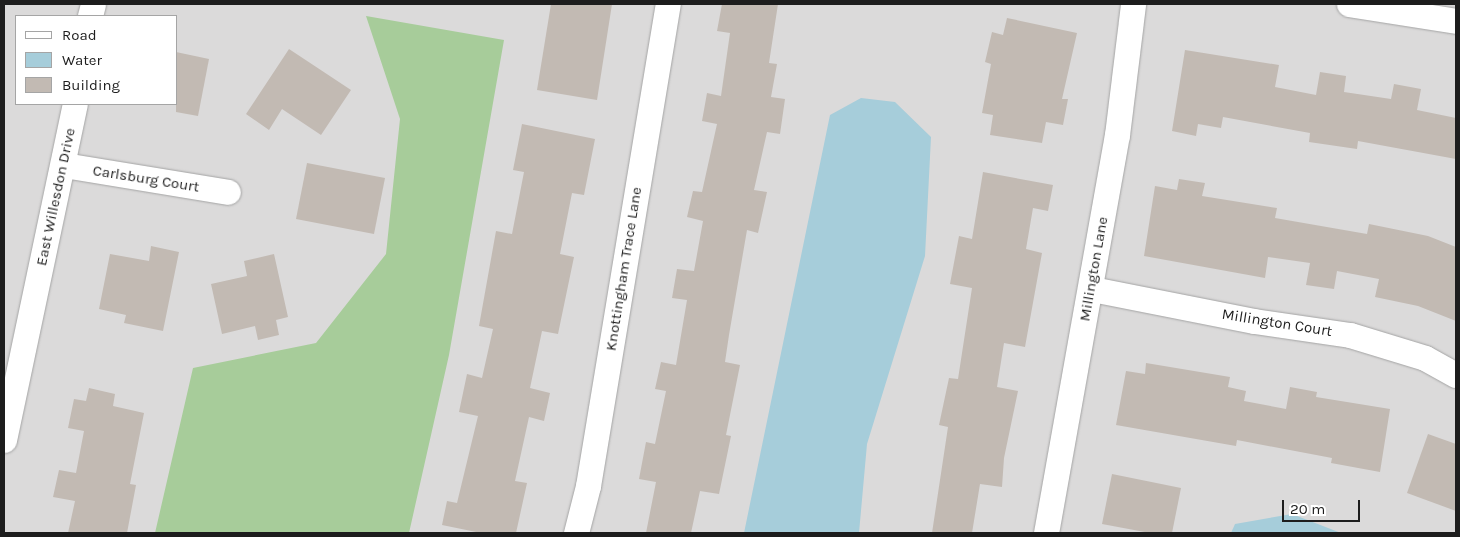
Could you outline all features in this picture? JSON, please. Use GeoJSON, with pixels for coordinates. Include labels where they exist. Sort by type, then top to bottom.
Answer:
{"type":"FeatureCollection","features":[{"type":"Feature","properties":{"kind":"street","name":"Knottingham Trace Lane"},"geometry":{"type":"LineString","coordinates":[[576,533],[588,486],[668,4]]}},
{"type":"Feature","properties":{"kind":"street","name":"Millington Lane"},"geometry":{"type":"LineString","coordinates":[[1046,533],[1092,289],[1117,135],[1133,4]]}},
{"type":"Feature","properties":{"kind":"street"},"geometry":{"type":"LineString","coordinates":[[1349,4],[1456,21]]}},
{"type":"Feature","properties":{"kind":"street","name":"East Willesdon Drive"},"geometry":{"type":"LineString","coordinates":[[4,440],[64,165],[75,105]]}},
{"type":"Feature","properties":{"kind":"street","name":"Carlsburg Court"},"geometry":{"type":"LineString","coordinates":[[64,165],[228,192]]}},
{"type":"Feature","properties":{"kind":"street","name":"Millington Court"},"geometry":{"type":"LineString","coordinates":[[1092,289],[1254,321],[1350,336],[1425,358],[1456,375]]}},
{"type":"Feature","properties":{"kind":"shaded area"},"geometry":{"type":"Polygon","coordinates":[[[4,4],[1456,4],[1456,533],[4,533],[4,4]]]}},
{"type":"Feature","properties":{"kind":"green space"},"geometry":{"type":"Polygon","coordinates":[[[366,16],[504,40],[449,355],[409,533],[155,533],[193,368],[316,343],[386,254],[400,119],[366,16]]]}},
{"type":"Feature","properties":{"kind":"water"},"geometry":{"type":"Polygon","coordinates":[[[861,98],[895,102],[931,137],[925,256],[867,444],[859,533],[744,533],[830,115],[861,98]]]}},
{"type":"Feature","properties":{"kind":"water"},"geometry":{"type":"Polygon","coordinates":[[[1292,514],[1341,533],[1231,533],[1235,524],[1292,514]]]}},
{"type":"Feature","properties":{"kind":"building"},"geometry":{"type":"Polygon","coordinates":[[[551,4],[612,4],[597,100],[537,90],[551,4]]]}},
{"type":"Feature","properties":{"kind":"building"},"geometry":{"type":"Polygon","coordinates":[[[722,4],[778,4],[769,63],[777,64],[771,97],[785,99],[780,134],[767,132],[754,190],[767,192],[758,233],[747,230],[729,335],[725,362],[740,365],[726,435],[731,436],[719,494],[700,491],[691,533],[646,533],[656,482],[639,479],[646,442],[655,444],[666,391],[655,389],[661,362],[676,365],[687,300],[672,298],[677,269],[694,271],[703,221],[687,217],[693,191],[702,192],[717,124],[702,121],[707,93],[721,96],[730,33],[717,31],[722,4]]]}},
{"type":"Feature","properties":{"kind":"building"},"geometry":{"type":"Polygon","coordinates":[[[1007,18],[1077,33],[1062,99],[1068,99],[1063,125],[1046,122],[1042,143],[990,135],[993,115],[982,113],[991,64],[985,62],[992,32],[1003,35],[1007,18]]]}},
{"type":"Feature","properties":{"kind":"building"},"geometry":{"type":"Polygon","coordinates":[[[289,49],[351,90],[321,135],[282,109],[269,130],[246,114],[289,49]]]}},
{"type":"Feature","properties":{"kind":"building"},"geometry":{"type":"Polygon","coordinates":[[[1185,50],[1279,65],[1275,87],[1316,95],[1320,72],[1346,76],[1344,92],[1391,99],[1394,84],[1421,89],[1417,110],[1456,118],[1456,159],[1358,141],[1357,149],[1309,142],[1310,133],[1223,117],[1221,128],[1198,124],[1196,136],[1172,131],[1185,50]]]}},
{"type":"Feature","properties":{"kind":"building"},"geometry":{"type":"Polygon","coordinates":[[[178,52],[209,59],[198,116],[176,112],[176,105],[178,105],[178,52]]]}},
{"type":"Feature","properties":{"kind":"building"},"geometry":{"type":"Polygon","coordinates":[[[522,124],[595,139],[584,195],[572,193],[560,254],[574,257],[558,334],[542,331],[530,388],[550,393],[544,421],[529,417],[515,481],[527,483],[516,533],[481,533],[442,525],[447,501],[457,503],[478,416],[459,412],[467,374],[482,378],[493,329],[479,326],[496,231],[512,234],[524,172],[513,170],[522,124]]]}},
{"type":"Feature","properties":{"kind":"building"},"geometry":{"type":"Polygon","coordinates":[[[307,163],[385,178],[374,234],[296,219],[307,163]]]}},
{"type":"Feature","properties":{"kind":"building"},"geometry":{"type":"Polygon","coordinates":[[[983,172],[1053,185],[1048,211],[1033,208],[1026,249],[1042,253],[1025,347],[1004,343],[997,387],[1018,391],[1004,458],[1002,487],[980,484],[972,533],[932,533],[948,427],[939,425],[949,378],[958,379],[972,288],[950,284],[959,236],[972,239],[983,172]]]}},
{"type":"Feature","properties":{"kind":"building"},"geometry":{"type":"Polygon","coordinates":[[[1179,179],[1205,183],[1202,196],[1277,208],[1275,218],[1367,234],[1369,224],[1428,236],[1456,247],[1456,321],[1418,306],[1375,297],[1379,279],[1337,271],[1334,289],[1306,285],[1310,263],[1268,257],[1265,278],[1144,256],[1155,186],[1177,190],[1179,179]]]}},
{"type":"Feature","properties":{"kind":"building"},"geometry":{"type":"Polygon","coordinates":[[[151,246],[179,252],[163,331],[124,323],[126,315],[99,309],[110,254],[149,261],[151,246]]]}},
{"type":"Feature","properties":{"kind":"building"},"geometry":{"type":"Polygon","coordinates":[[[274,254],[288,317],[276,320],[279,335],[258,340],[255,326],[222,334],[211,284],[247,276],[244,261],[274,254]]]}},
{"type":"Feature","properties":{"kind":"building"},"geometry":{"type":"Polygon","coordinates":[[[1146,363],[1230,377],[1228,387],[1246,391],[1244,401],[1286,409],[1290,387],[1317,392],[1316,397],[1390,409],[1380,472],[1331,463],[1332,458],[1237,440],[1236,446],[1116,425],[1126,371],[1145,374],[1146,363]]]}},
{"type":"Feature","properties":{"kind":"building"},"geometry":{"type":"Polygon","coordinates":[[[89,388],[115,394],[113,406],[144,413],[130,484],[136,485],[127,533],[68,533],[75,501],[53,497],[59,470],[76,473],[84,431],[68,428],[74,399],[86,401],[89,388]]]}},
{"type":"Feature","properties":{"kind":"building"},"geometry":{"type":"Polygon","coordinates":[[[1428,434],[1456,444],[1456,511],[1407,493],[1428,434]]]}},
{"type":"Feature","properties":{"kind":"building"},"geometry":{"type":"Polygon","coordinates":[[[1112,474],[1181,488],[1172,533],[1150,533],[1102,524],[1112,474]]]}}]}
